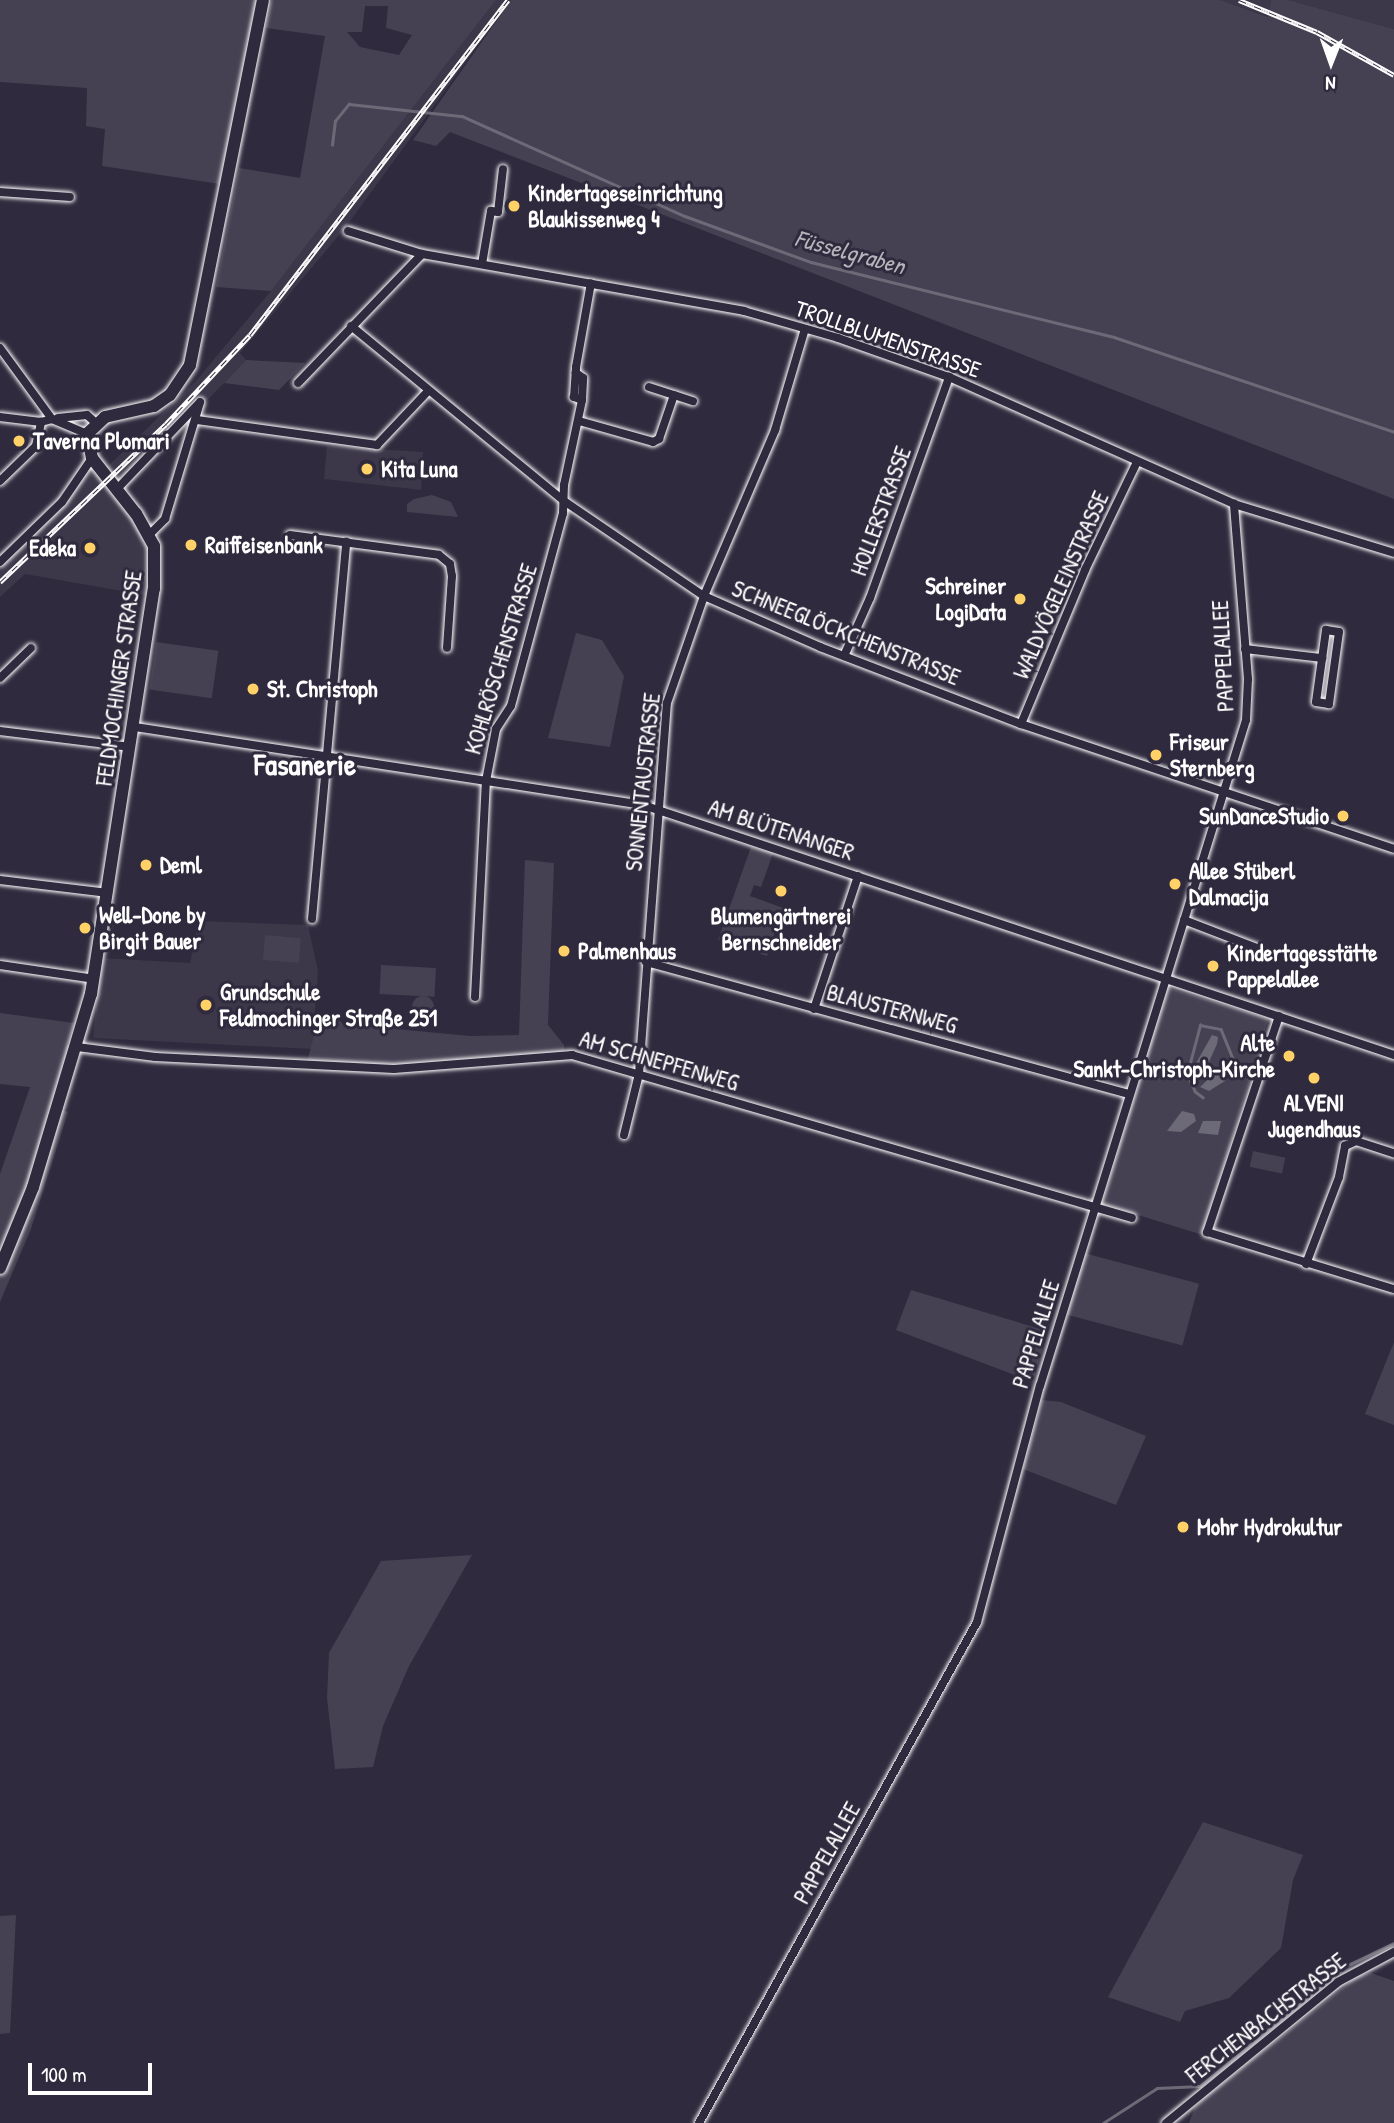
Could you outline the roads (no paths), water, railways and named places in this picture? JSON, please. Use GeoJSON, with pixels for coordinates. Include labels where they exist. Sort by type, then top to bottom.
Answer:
{"type":"FeatureCollection","features":[{"type":"Feature","properties":{"kind":"main road"},"geometry":{"type":"LineString","coordinates":[[88,434],[96,423],[154,406],[170,395],[190,365],[263,0]]}},
{"type":"Feature","properties":{"kind":"main road","name":"FELDMOCHINGER STRASSE"},"geometry":{"type":"LineString","coordinates":[[0,1268],[33,1187],[77,1047],[95,979],[135,727],[156,562],[149,535],[92,458],[88,434]]}},
{"type":"Feature","properties":{"kind":"street"},"geometry":{"type":"LineString","coordinates":[[482,264],[491,211],[498,212],[503,169]]}},
{"type":"Feature","properties":{"kind":"street"},"geometry":{"type":"LineString","coordinates":[[0,192],[70,197]]}},
{"type":"Feature","properties":{"kind":"street","name":"TROLLBLUMENSTRASSE"},"geometry":{"type":"LineString","coordinates":[[348,231],[422,254],[744,311],[949,377],[1234,504],[1394,553]]}},
{"type":"Feature","properties":{"kind":"street"},"geometry":{"type":"LineString","coordinates":[[298,383],[422,254]]}},
{"type":"Feature","properties":{"kind":"street","name":"KOHLRÖSCHENSTRASSE"},"geometry":{"type":"LineString","coordinates":[[475,998],[486,781],[496,729],[511,706],[533,631],[564,501],[582,400],[583,378],[576,373],[591,283]]}},
{"type":"Feature","properties":{"kind":"street","name":"SCHNEEGLÖCKCHENSTRASSE"},"geometry":{"type":"LineString","coordinates":[[351,327],[564,501],[704,596],[844,656],[1021,724],[1223,794],[1394,849]]}},
{"type":"Feature","properties":{"kind":"street","name":"SONNENTAUSTRASSE"},"geometry":{"type":"LineString","coordinates":[[624,1135],[639,1074],[667,702],[704,596],[754,485],[805,330]]}},
{"type":"Feature","properties":{"kind":"street"},"geometry":{"type":"LineString","coordinates":[[0,348],[55,418],[88,434]]}},
{"type":"Feature","properties":{"kind":"street","name":"HOLLERSTRASSE"},"geometry":{"type":"LineString","coordinates":[[844,656],[870,598],[949,377]]}},
{"type":"Feature","properties":{"kind":"street"},"geometry":{"type":"LineString","coordinates":[[649,387],[694,401]]}},
{"type":"Feature","properties":{"kind":"street"},"geometry":{"type":"LineString","coordinates":[[197,420],[377,445],[428,391]]}},
{"type":"Feature","properties":{"kind":"street"},"geometry":{"type":"LineString","coordinates":[[579,421],[653,442],[659,439],[674,395]]}},
{"type":"Feature","properties":{"kind":"street"},"geometry":{"type":"LineString","coordinates":[[117,489],[200,402],[197,420],[165,519],[149,535]]}},
{"type":"Feature","properties":{"kind":"street"},"geometry":{"type":"LineString","coordinates":[[0,417],[41,422],[87,415],[96,423]]}},
{"type":"Feature","properties":{"kind":"street"},"geometry":{"type":"LineString","coordinates":[[0,481],[36,446],[41,422]]}},
{"type":"Feature","properties":{"kind":"street"},"geometry":{"type":"LineString","coordinates":[[0,562],[62,502],[92,458]]}},
{"type":"Feature","properties":{"kind":"street","name":"WALDVÖGELEINSTRASSE"},"geometry":{"type":"LineString","coordinates":[[1021,724],[1085,570],[1137,462]]}},
{"type":"Feature","properties":{"kind":"street","name":"PAPPELALLEE"},"geometry":{"type":"LineString","coordinates":[[699,2123],[977,1622],[1040,1386],[1248,707],[1234,504]]}},
{"type":"Feature","properties":{"kind":"street"},"geometry":{"type":"LineString","coordinates":[[290,535],[425,551],[439,555],[450,564],[447,648]]}},
{"type":"Feature","properties":{"kind":"street"},"geometry":{"type":"LineString","coordinates":[[312,919],[346,542]]}},
{"type":"Feature","properties":{"kind":"street"},"geometry":{"type":"LineString","coordinates":[[1326,630],[1339,632],[1329,704],[1316,702],[1322,658],[1326,630]]}},
{"type":"Feature","properties":{"kind":"street"},"geometry":{"type":"LineString","coordinates":[[0,678],[31,648]]}},
{"type":"Feature","properties":{"kind":"street"},"geometry":{"type":"LineString","coordinates":[[1245,649],[1322,658]]}},
{"type":"Feature","properties":{"kind":"street","name":"AM BLÜTENANGER"},"geometry":{"type":"LineString","coordinates":[[135,727],[658,809],[1394,1055]]}},
{"type":"Feature","properties":{"kind":"street"},"geometry":{"type":"LineString","coordinates":[[0,731],[131,747]]}},
{"type":"Feature","properties":{"kind":"street"},"geometry":{"type":"LineString","coordinates":[[814,1009],[858,876]]}},
{"type":"Feature","properties":{"kind":"street"},"geometry":{"type":"LineString","coordinates":[[0,880],[108,893]]}},
{"type":"Feature","properties":{"kind":"street"},"geometry":{"type":"LineString","coordinates":[[1184,920],[1257,948]]}},
{"type":"Feature","properties":{"kind":"street","name":"BLAUSTERNWEG"},"geometry":{"type":"LineString","coordinates":[[646,962],[1129,1094]]}},
{"type":"Feature","properties":{"kind":"street"},"geometry":{"type":"LineString","coordinates":[[0,965],[95,979]]}},
{"type":"Feature","properties":{"kind":"street"},"geometry":{"type":"LineString","coordinates":[[1279,1016],[1207,1232],[1394,1289]]}},
{"type":"Feature","properties":{"kind":"street","name":"AM SCHNEPFENWEG"},"geometry":{"type":"LineString","coordinates":[[77,1047],[155,1056],[394,1069],[572,1055],[1132,1218]]}},
{"type":"Feature","properties":{"kind":"street"},"geometry":{"type":"LineString","coordinates":[[1306,1264],[1339,1177],[1345,1146],[1356,1141],[1394,1153]]}},
{"type":"Feature","properties":{"kind":"street","name":"FERCHENBACHSTRASSE"},"geometry":{"type":"LineString","coordinates":[[1166,2123],[1338,1982],[1394,1952]]}},
{"type":"Feature","properties":{"kind":"waterway","name":"Füsselgraben"},"geometry":{"type":"LineString","coordinates":[[332,145],[335,121],[349,104],[462,116],[685,216],[811,262],[1114,337],[1394,432]]}},
{"type":"Feature","properties":{"kind":"waterway"},"geometry":{"type":"LineString","coordinates":[[1203,1098],[1195,1092],[1187,1074],[1200,1025],[1221,1029],[1236,1066]]}},
{"type":"Feature","properties":{"kind":"waterway"},"geometry":{"type":"LineString","coordinates":[[1103,2123],[1157,2088],[1200,2086],[1346,1966],[1394,1943]]}},
{"type":"Feature","properties":{"kind":"railway"},"geometry":{"type":"LineString","coordinates":[[0,582],[166,424],[250,335],[508,0]]}},
{"type":"Feature","properties":{"kind":"railway"},"geometry":{"type":"LineString","coordinates":[[1239,0],[1317,32],[1394,75]]}},
{"type":"Feature","properties":{"kind":"place","name":"Kindertageseinrichtung Blaukissenweg 4"},"geometry":{"type":"Point","coordinates":[514,206]}},
{"type":"Feature","properties":{"kind":"place","name":"Taverna Plomari"},"geometry":{"type":"Point","coordinates":[19,441]}},
{"type":"Feature","properties":{"kind":"place","name":"Kita Luna"},"geometry":{"type":"Point","coordinates":[367,469]}},
{"type":"Feature","properties":{"kind":"place","name":"Raiffeisenbank"},"geometry":{"type":"Point","coordinates":[191,545]}},
{"type":"Feature","properties":{"kind":"place","name":"Edeka"},"geometry":{"type":"Point","coordinates":[90,548]}},
{"type":"Feature","properties":{"kind":"place","name":"Schreiner LogiData"},"geometry":{"type":"Point","coordinates":[1020,599]}},
{"type":"Feature","properties":{"kind":"place","name":"St. Christoph"},"geometry":{"type":"Point","coordinates":[253,689]}},
{"type":"Feature","properties":{"kind":"place","name":"Friseur Sternberg"},"geometry":{"type":"Point","coordinates":[1156,755]}},
{"type":"Feature","properties":{"kind":"place","name":"SunDanceStudio"},"geometry":{"type":"Point","coordinates":[1343,816]}},
{"type":"Feature","properties":{"kind":"place","name":"Deml"},"geometry":{"type":"Point","coordinates":[146,865]}},
{"type":"Feature","properties":{"kind":"place","name":"Allee Stüberl Dalmacija"},"geometry":{"type":"Point","coordinates":[1175,884]}},
{"type":"Feature","properties":{"kind":"place","name":"Blumengärtnerei Bernschneider"},"geometry":{"type":"Point","coordinates":[781,891]}},
{"type":"Feature","properties":{"kind":"place","name":"Well-Done by Birgit Bauer"},"geometry":{"type":"Point","coordinates":[85,928]}},
{"type":"Feature","properties":{"kind":"place","name":"Palmenhaus"},"geometry":{"type":"Point","coordinates":[564,951]}},
{"type":"Feature","properties":{"kind":"place","name":"Kindertagesstätte Pappelallee"},"geometry":{"type":"Point","coordinates":[1213,966]}},
{"type":"Feature","properties":{"kind":"place","name":"Grundschule Feldmochinger Straße 251"},"geometry":{"type":"Point","coordinates":[206,1005]}},
{"type":"Feature","properties":{"kind":"place","name":"Alte Sankt-Christoph-Kirche"},"geometry":{"type":"Point","coordinates":[1289,1056]}},
{"type":"Feature","properties":{"kind":"place","name":"ALVENI Jugendhaus"},"geometry":{"type":"Point","coordinates":[1314,1078]}},
{"type":"Feature","properties":{"kind":"place","name":"Mohr Hydrokultur"},"geometry":{"type":"Point","coordinates":[1183,1527]}},
{"type":"Feature","properties":{"kind":"district","name":"Fasanerie"},"geometry":{"type":"Point","coordinates":[305,764]}}]}
